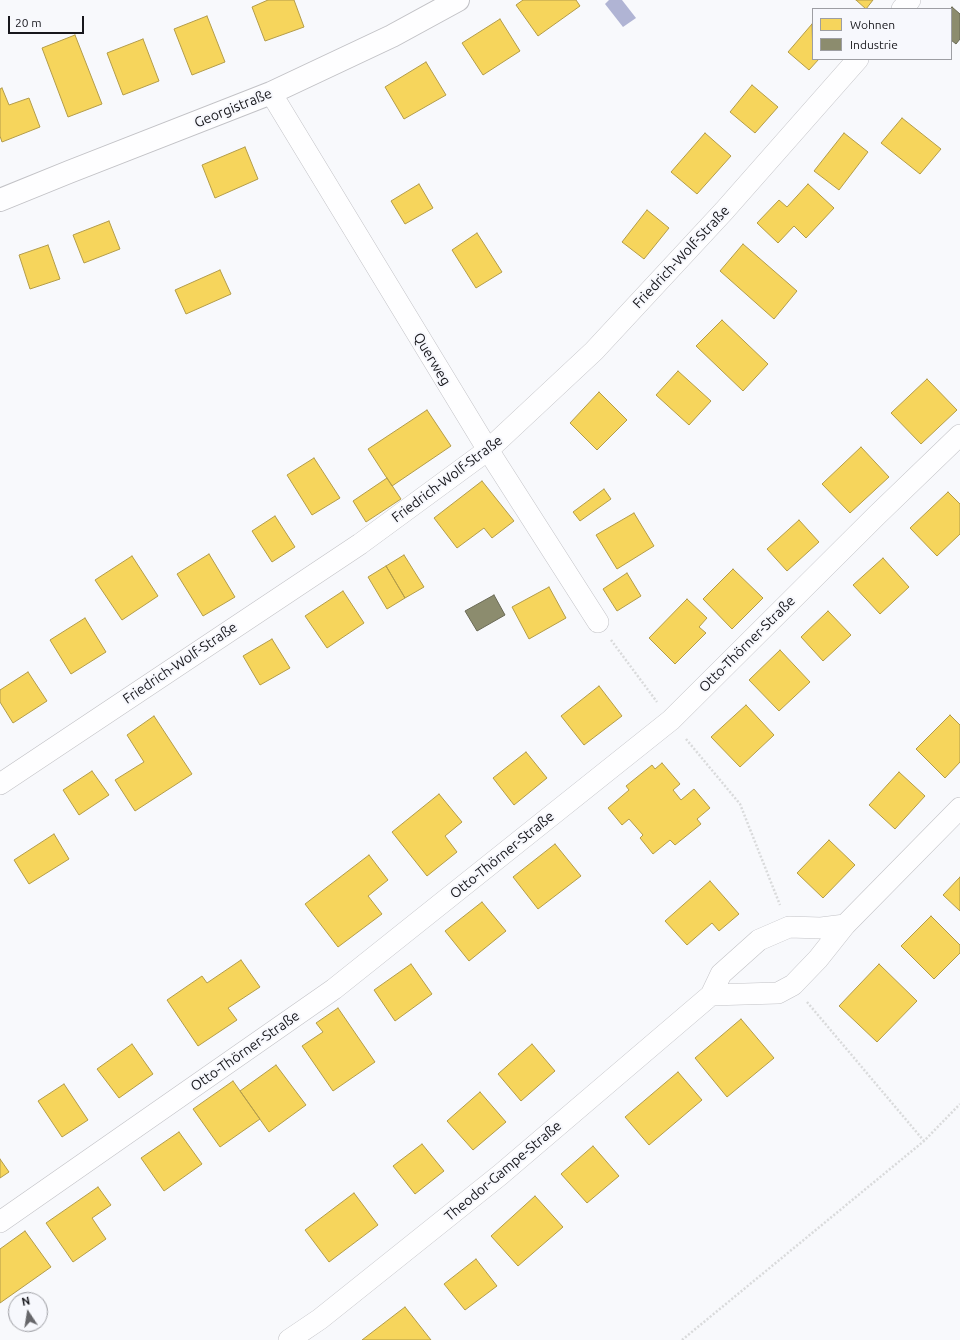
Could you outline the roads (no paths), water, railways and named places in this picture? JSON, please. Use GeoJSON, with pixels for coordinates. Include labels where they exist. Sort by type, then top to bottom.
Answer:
{"type":"FeatureCollection","features":[{"type":"Feature","properties":{"kind":"street","name":"Georgistraße"},"geometry":{"type":"LineString","coordinates":[[0,200],[271,94],[392,36],[458,0]]}},
{"type":"Feature","properties":{"kind":"street"},"geometry":{"type":"LineString","coordinates":[[903,8],[910,0]]}},
{"type":"Feature","properties":{"kind":"street","name":"Friedrich-Wolf-Straße"},"geometry":{"type":"LineString","coordinates":[[0,784],[360,544],[488,450],[600,345],[724,211],[857,60]]}},
{"type":"Feature","properties":{"kind":"street","name":"Querweg"},"geometry":{"type":"LineString","coordinates":[[271,94],[488,450],[603,628]]}},
{"type":"Feature","properties":{"kind":"street","name":"Otto-Thörner-Straße"},"geometry":{"type":"LineString","coordinates":[[0,1222],[334,989],[671,720],[876,516],[960,435]]}},
{"type":"Feature","properties":{"kind":"street"},"geometry":{"type":"LineString","coordinates":[[711,995],[778,993],[793,985],[818,959],[844,925],[960,808]]}},
{"type":"Feature","properties":{"kind":"street","name":"Theodor-Gampe-Straße"},"geometry":{"type":"LineString","coordinates":[[289,1340],[320,1319],[500,1176],[711,995],[721,974],[758,940],[789,927],[821,928],[844,925]]}},
{"type":"Feature","properties":{"kind":"water"},"geometry":{"type":"Polygon","coordinates":[[[609,0],[622,0],[636,18],[623,27],[605,4],[609,0]]]}}]}
